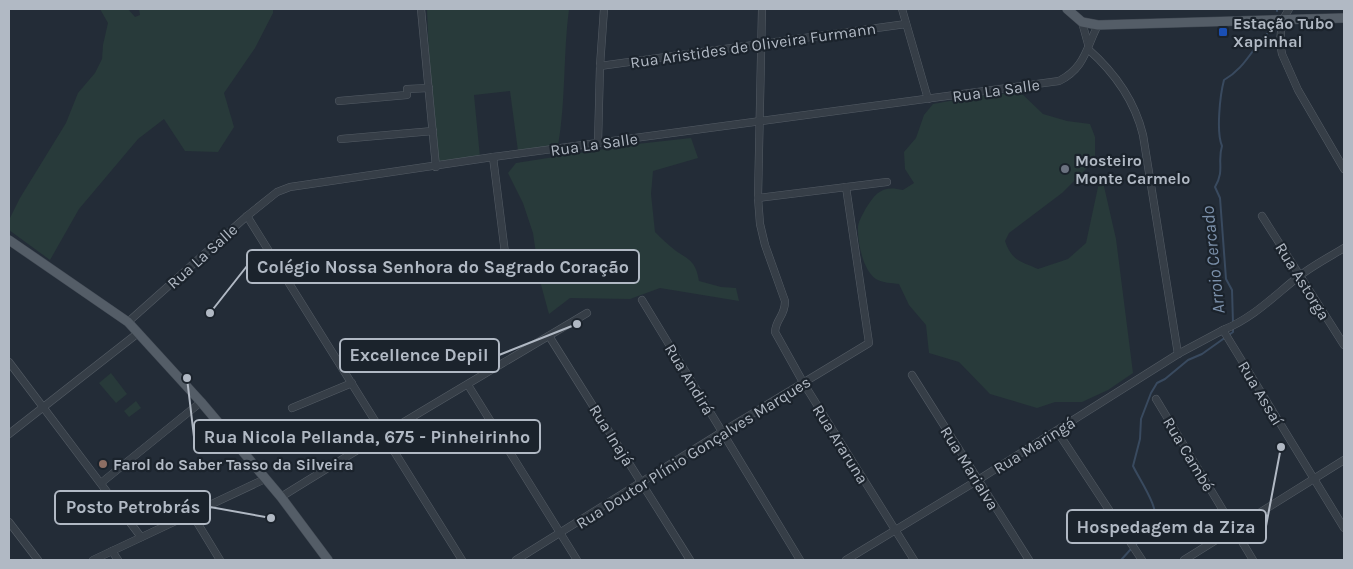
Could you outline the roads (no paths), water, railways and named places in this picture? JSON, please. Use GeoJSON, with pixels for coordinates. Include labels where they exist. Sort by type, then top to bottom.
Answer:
{"type":"FeatureCollection","features":[{"type":"Feature","properties":{"kind":"main road"},"geometry":{"type":"LineString","coordinates":[[1067,9],[1082,22],[1098,25],[1344,18]]}},
{"type":"Feature","properties":{"kind":"main road"},"geometry":{"type":"LineString","coordinates":[[9,240],[128,322],[138,332],[201,402],[266,479],[328,560]]}},
{"type":"Feature","properties":{"kind":"street"},"geometry":{"type":"LineString","coordinates":[[421,9],[436,167]]}},
{"type":"Feature","properties":{"kind":"street"},"geometry":{"type":"LineString","coordinates":[[598,143],[604,9]]}},
{"type":"Feature","properties":{"kind":"street"},"geometry":{"type":"LineString","coordinates":[[762,9],[758,198],[886,182]]}},
{"type":"Feature","properties":{"kind":"street"},"geometry":{"type":"LineString","coordinates":[[902,9],[928,99]]}},
{"type":"Feature","properties":{"kind":"street"},"geometry":{"type":"LineString","coordinates":[[1289,9],[1282,21],[1280,42],[1282,54],[1298,90],[1344,168]]}},
{"type":"Feature","properties":{"kind":"street"},"geometry":{"type":"LineString","coordinates":[[1082,22],[1088,47],[1130,100],[1139,117],[1178,354]]}},
{"type":"Feature","properties":{"kind":"street","name":"Rua Aristides de Oliveira Furmann"},"geometry":{"type":"LineString","coordinates":[[600,66],[906,24]]}},
{"type":"Feature","properties":{"kind":"street","name":"Rua La Salle"},"geometry":{"type":"LineString","coordinates":[[128,322],[247,216],[277,192],[290,187],[436,167],[493,157],[1059,81],[1070,76],[1077,69],[1098,25]]}},
{"type":"Feature","properties":{"kind":"street"},"geometry":{"type":"LineString","coordinates":[[339,101],[407,96],[407,89],[429,88]]}},
{"type":"Feature","properties":{"kind":"street"},"geometry":{"type":"LineString","coordinates":[[341,139],[433,131]]}},
{"type":"Feature","properties":{"kind":"street"},"geometry":{"type":"LineString","coordinates":[[493,157],[505,253]]}},
{"type":"Feature","properties":{"kind":"street","name":"Rua Doutor Plínio Gonçalves Marques"},"geometry":{"type":"LineString","coordinates":[[516,560],[722,432],[869,344],[846,187]]}},
{"type":"Feature","properties":{"kind":"street","name":"Rua Araruna"},"geometry":{"type":"LineString","coordinates":[[758,198],[760,224],[765,245],[785,301],[785,311],[775,325],[775,332],[804,384],[914,560]]}},
{"type":"Feature","properties":{"kind":"street"},"geometry":{"type":"LineString","coordinates":[[247,216],[462,560]]}},
{"type":"Feature","properties":{"kind":"street","name":"Rua Astorga"},"geometry":{"type":"LineString","coordinates":[[1262,216],[1344,345]]}},
{"type":"Feature","properties":{"kind":"street","name":"Rua Maringá"},"geometry":{"type":"LineString","coordinates":[[846,560],[1057,431],[1178,354],[1226,335],[1232,327],[1267,304],[1300,276],[1344,248]]}},
{"type":"Feature","properties":{"kind":"street","name":"Rua Andirá"},"geometry":{"type":"LineString","coordinates":[[642,300],[800,560]]}},
{"type":"Feature","properties":{"kind":"street"},"geometry":{"type":"LineString","coordinates":[[281,497],[587,313]]}},
{"type":"Feature","properties":{"kind":"street"},"geometry":{"type":"LineString","coordinates":[[9,434],[138,332]]}},
{"type":"Feature","properties":{"kind":"street","name":"Rua Assaí"},"geometry":{"type":"LineString","coordinates":[[1226,335],[1344,528]]}},
{"type":"Feature","properties":{"kind":"street","name":"Rua Inajá"},"geometry":{"type":"LineString","coordinates":[[549,336],[690,560]]}},
{"type":"Feature","properties":{"kind":"street"},"geometry":{"type":"LineString","coordinates":[[9,362],[141,538]]}},
{"type":"Feature","properties":{"kind":"street","name":"Rua Marialva"},"geometry":{"type":"LineString","coordinates":[[912,375],[1028,560]]}},
{"type":"Feature","properties":{"kind":"street"},"geometry":{"type":"LineString","coordinates":[[292,408],[352,383]]}},
{"type":"Feature","properties":{"kind":"street"},"geometry":{"type":"LineString","coordinates":[[468,385],[577,560]]}},
{"type":"Feature","properties":{"kind":"street","name":"Rua Cambé"},"geometry":{"type":"LineString","coordinates":[[1156,399],[1253,560]]}},
{"type":"Feature","properties":{"kind":"street"},"geometry":{"type":"LineString","coordinates":[[101,483],[201,402]]}},
{"type":"Feature","properties":{"kind":"street"},"geometry":{"type":"LineString","coordinates":[[1057,431],[1142,560]]}},
{"type":"Feature","properties":{"kind":"street"},"geometry":{"type":"LineString","coordinates":[[1184,560],[1344,460]]}},
{"type":"Feature","properties":{"kind":"street"},"geometry":{"type":"LineString","coordinates":[[93,560],[266,479]]}},
{"type":"Feature","properties":{"kind":"street"},"geometry":{"type":"LineString","coordinates":[[192,514],[220,560]]}},
{"type":"Feature","properties":{"kind":"street"},"geometry":{"type":"LineString","coordinates":[[9,522],[38,560]]}},
{"type":"Feature","properties":{"kind":"street"},"geometry":{"type":"LineString","coordinates":[[112,551],[118,560]]}},
{"type":"Feature","properties":{"kind":"waterway","name":"Arroio Cercado"},"geometry":{"type":"LineString","coordinates":[[1233,323],[1232,290],[1226,279],[1220,198],[1215,187],[1220,176],[1222,146],[1219,132],[1221,95],[1224,80],[1243,64],[1267,34]]}},
{"type":"Feature","properties":{"kind":"waterway","name":"Arroio Cercado"},"geometry":{"type":"LineString","coordinates":[[1134,546],[1152,528],[1156,519],[1152,504],[1133,466],[1140,439],[1141,419],[1151,393],[1157,383],[1165,379],[1188,360],[1202,354],[1233,332],[1233,328]]}},
{"type":"Feature","properties":{"kind":"waterway","name":"Arroio Cercado"},"geometry":{"type":"LineString","coordinates":[[1121,560],[1131,549]]}},
{"type":"Feature","properties":{"kind":"place","name":"Estação Tubo Xapinhal"},"geometry":{"type":"Point","coordinates":[1223,32]}},
{"type":"Feature","properties":{"kind":"place","name":"Mosteiro Monte Carmelo"},"geometry":{"type":"Point","coordinates":[1065,169]}},
{"type":"Feature","properties":{"kind":"place","name":"Colégio Nossa Senhora do Sagrado Coração"},"geometry":{"type":"Point","coordinates":[210,313]}},
{"type":"Feature","properties":{"kind":"place","name":"Excellence Depil"},"geometry":{"type":"Point","coordinates":[577,324]}},
{"type":"Feature","properties":{"kind":"place","name":"Rua Nicola Pellanda, 675 - Pinheirinho"},"geometry":{"type":"Point","coordinates":[187,378]}},
{"type":"Feature","properties":{"kind":"place","name":"Hospedagem da Ziza"},"geometry":{"type":"Point","coordinates":[1281,447]}},
{"type":"Feature","properties":{"kind":"place","name":"Farol do Saber Tasso da Silveira"},"geometry":{"type":"Point","coordinates":[103,464]}},
{"type":"Feature","properties":{"kind":"place","name":"Posto Petrobrás"},"geometry":{"type":"Point","coordinates":[271,518]}}]}
